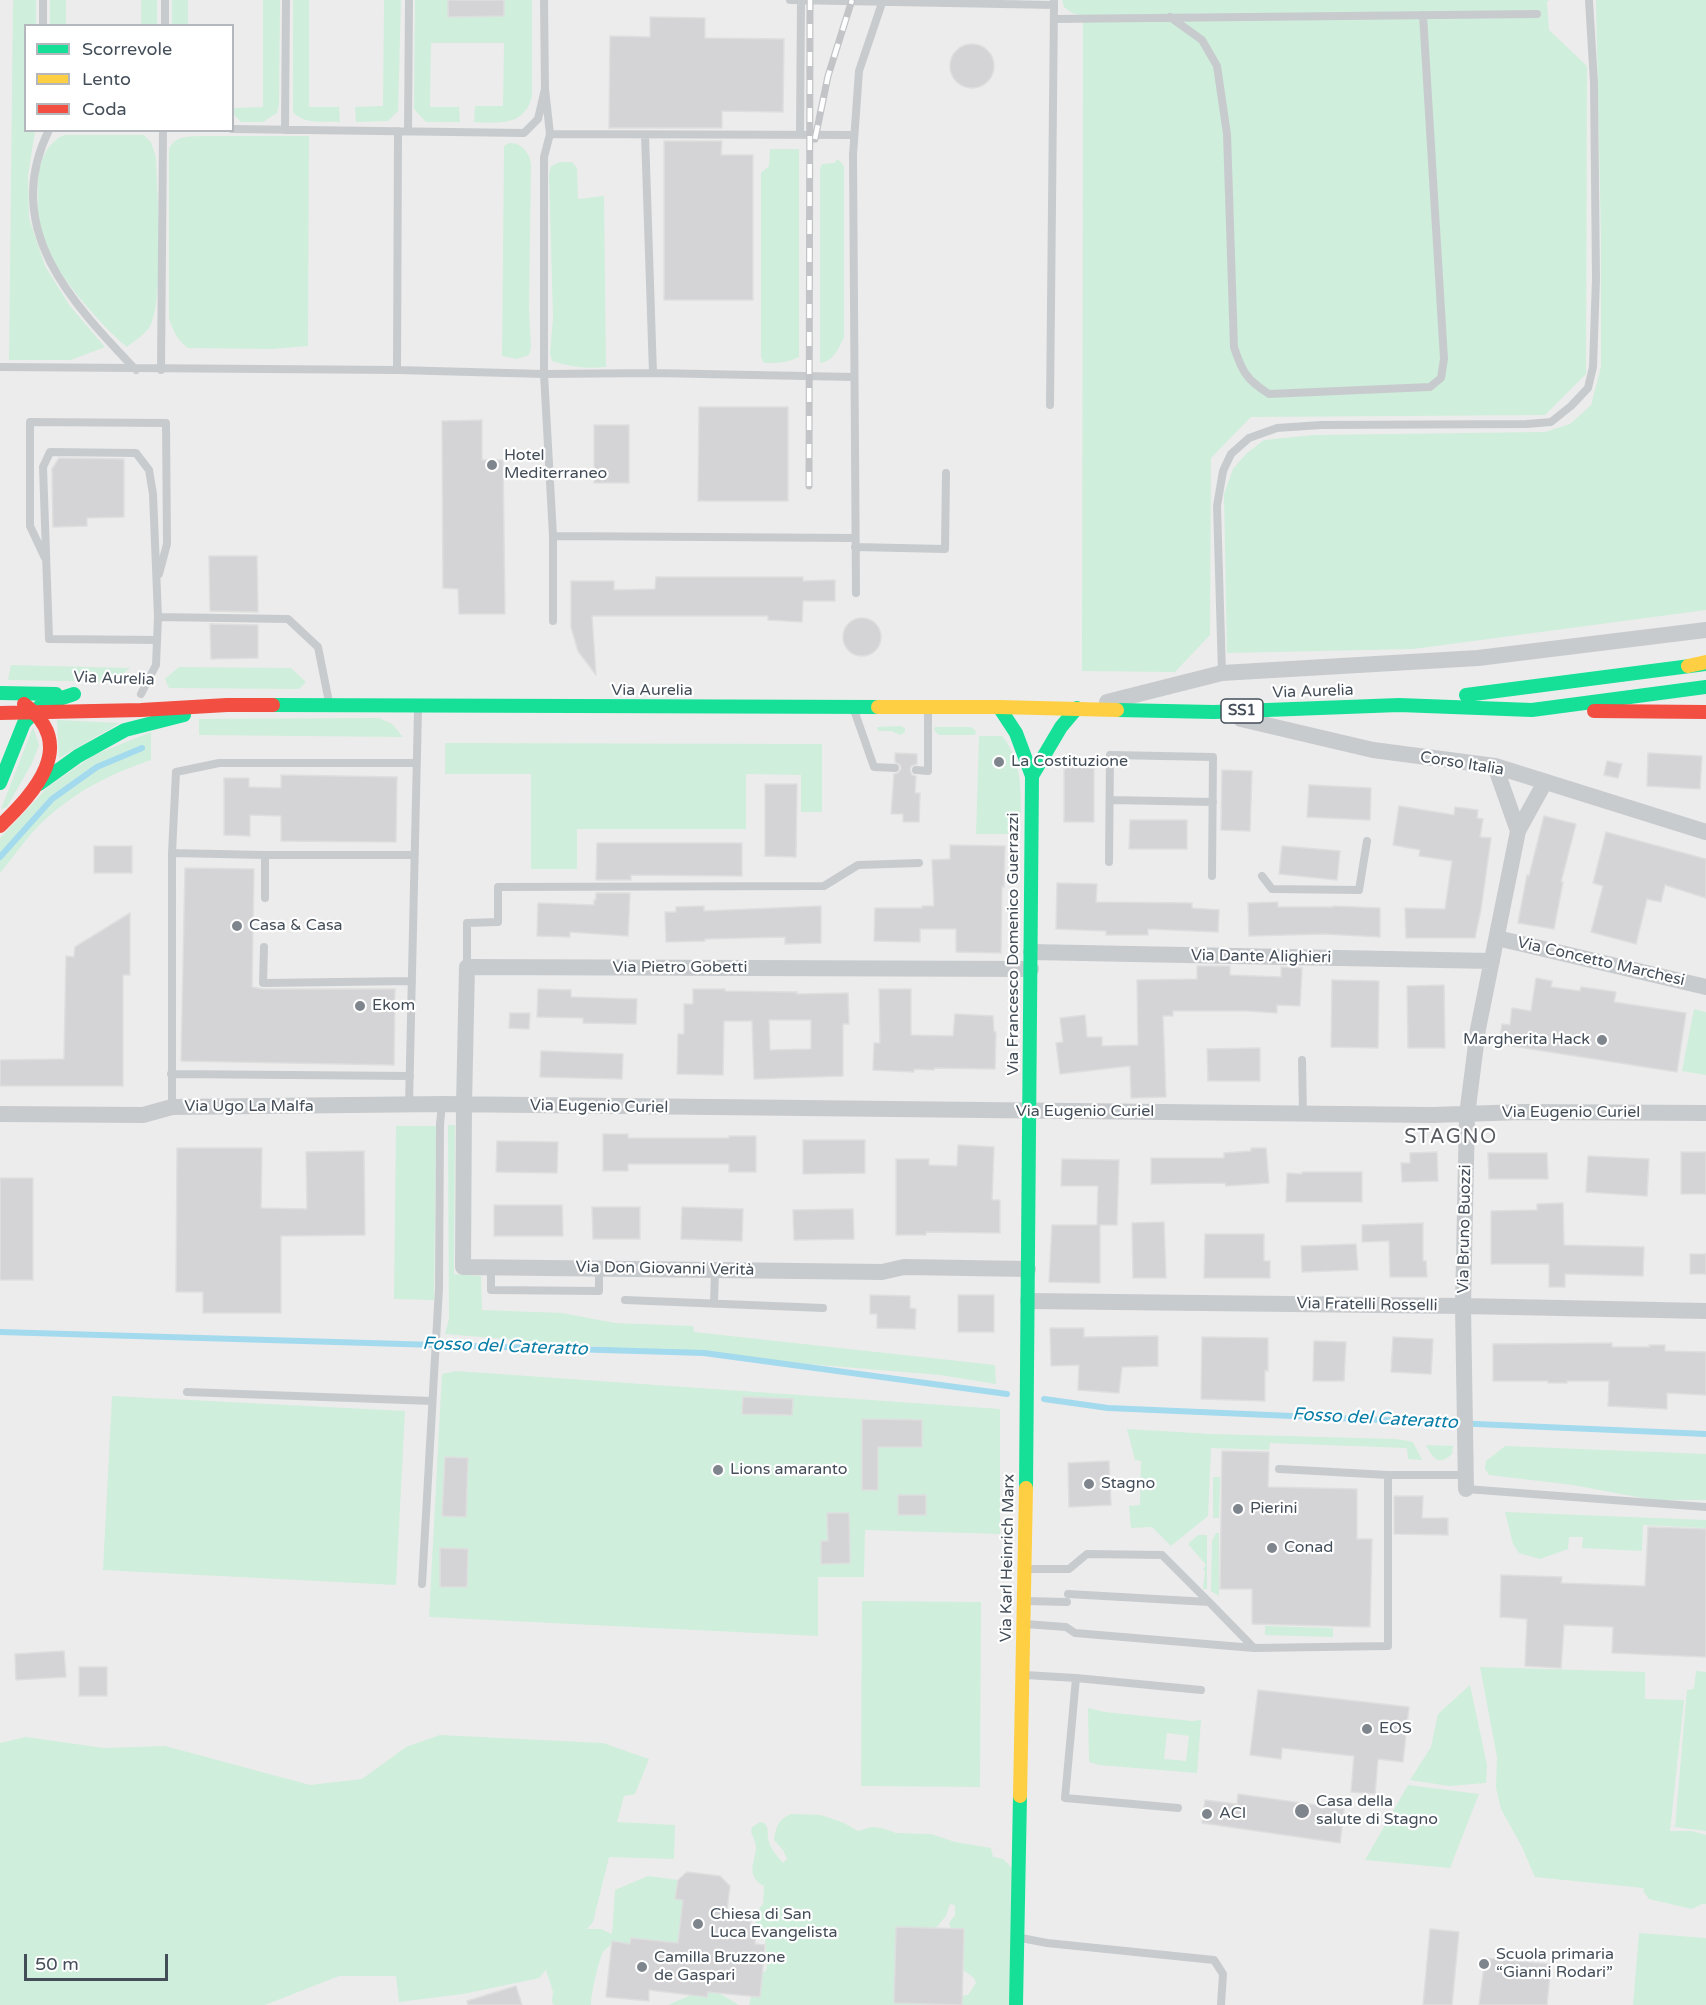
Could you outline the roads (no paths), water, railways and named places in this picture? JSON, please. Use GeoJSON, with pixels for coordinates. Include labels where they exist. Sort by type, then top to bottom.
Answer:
{"type":"FeatureCollection","features":[{"type":"Feature","properties":{"kind":"main road","name":"Via Aurelia"},"geometry":{"type":"LineString","coordinates":[[1399,705],[1706,663]]}},
{"type":"Feature","properties":{"kind":"main road","name":"Via Aurelia"},"geometry":{"type":"LineString","coordinates":[[0,713],[141,710],[227,705],[999,707],[1214,712],[1399,705],[1532,710],[1706,687]]}},
{"type":"Feature","properties":{"kind":"main road","name":"Via Aurelia"},"geometry":{"type":"LineString","coordinates":[[4,693],[80,694],[49,701],[34,711]]}},
{"type":"Feature","properties":{"kind":"main road"},"geometry":{"type":"LineString","coordinates":[[4,693],[34,711],[44,720],[51,752],[48,767],[39,784]]}},
{"type":"Feature","properties":{"kind":"main road","name":"Via Aurelia"},"geometry":{"type":"LineString","coordinates":[[135,694],[227,705]]}},
{"type":"Feature","properties":{"kind":"main road"},"geometry":{"type":"LineString","coordinates":[[0,826],[39,784],[78,756],[125,730],[227,705]]}},
{"type":"Feature","properties":{"kind":"main road","name":"Via Francesco Domenico Guerrazzi"},"geometry":{"type":"LineString","coordinates":[[999,707],[1016,733],[1032,776],[1030,1112]]}},
{"type":"Feature","properties":{"kind":"main road"},"geometry":{"type":"LineString","coordinates":[[1032,776],[1061,727],[1081,708]]}},
{"type":"Feature","properties":{"kind":"main road"},"geometry":{"type":"LineString","coordinates":[[1532,710],[1706,712]]}},
{"type":"Feature","properties":{"kind":"main road"},"geometry":{"type":"LineString","coordinates":[[0,783],[24,723],[34,711]]}},
{"type":"Feature","properties":{"kind":"main road","name":"Via Karl Heinrich Marx"},"geometry":{"type":"LineString","coordinates":[[1016,2005],[1025,1569],[1030,1112]]}},
{"type":"Feature","properties":{"kind":"street"},"geometry":{"type":"LineString","coordinates":[[1081,708],[1222,673],[1478,658],[1706,630]]}},
{"type":"Feature","properties":{"kind":"street","name":"Corso Italia"},"geometry":{"type":"LineString","coordinates":[[1214,712],[1373,750],[1495,766],[1706,832]]}},
{"type":"Feature","properties":{"kind":"street"},"geometry":{"type":"LineString","coordinates":[[1495,766],[1518,831]]}},
{"type":"Feature","properties":{"kind":"street","name":"Via Bruno Buozzi"},"geometry":{"type":"LineString","coordinates":[[1466,1482],[1463,1306],[1467,1114],[1478,1029],[1518,831],[1545,782]]}},
{"type":"Feature","properties":{"kind":"street","name":"Via Concetto Marchesi"},"geometry":{"type":"LineString","coordinates":[[1497,938],[1706,987]]}},
{"type":"Feature","properties":{"kind":"street","name":"Via Dante Alighieri"},"geometry":{"type":"LineString","coordinates":[[1031,961],[1492,961]]}},
{"type":"Feature","properties":{"kind":"street","name":"Via Pietro Gobetti"},"geometry":{"type":"LineString","coordinates":[[467,967],[1031,961]]}},
{"type":"Feature","properties":{"kind":"street"},"geometry":{"type":"LineString","coordinates":[[464,1105],[467,967]]}},
{"type":"Feature","properties":{"kind":"street","name":"Via Eugenio Curiel"},"geometry":{"type":"LineString","coordinates":[[464,1105],[1030,1112],[1706,1113]]}},
{"type":"Feature","properties":{"kind":"street","name":"Via Ugo La Malfa"},"geometry":{"type":"LineString","coordinates":[[0,1114],[143,1115],[172,1107],[464,1105]]}},
{"type":"Feature","properties":{"kind":"street","name":"Via Don Giovanni Verità"},"geometry":{"type":"LineString","coordinates":[[464,1105],[463,1267],[882,1272],[904,1267],[1028,1269]]}},
{"type":"Feature","properties":{"kind":"street","name":"Via Fratelli Rosselli"},"geometry":{"type":"LineString","coordinates":[[1028,1301],[1706,1311]]}},
{"type":"Feature","properties":{"kind":"lane"},"geometry":{"type":"LineString","coordinates":[[43,0],[43,24]]}},
{"type":"Feature","properties":{"kind":"lane"},"geometry":{"type":"LineString","coordinates":[[165,0],[165,24]]}},
{"type":"Feature","properties":{"kind":"lane"},"geometry":{"type":"LineString","coordinates":[[285,130],[286,0]]}},
{"type":"Feature","properties":{"kind":"lane"},"geometry":{"type":"LineString","coordinates":[[408,131],[409,0]]}},
{"type":"Feature","properties":{"kind":"lane"},"geometry":{"type":"LineString","coordinates":[[544,0],[545,89],[550,135],[544,158],[544,374],[553,536],[553,621]]}},
{"type":"Feature","properties":{"kind":"lane"},"geometry":{"type":"LineString","coordinates":[[790,0],[1054,2],[1050,405]]}},
{"type":"Feature","properties":{"kind":"lane"},"geometry":{"type":"LineString","coordinates":[[800,135],[801,0]]}},
{"type":"Feature","properties":{"kind":"lane"},"geometry":{"type":"LineString","coordinates":[[1222,673],[1217,507],[1223,471],[1231,454],[1249,438],[1277,428],[1321,425],[1551,422],[1588,388],[1593,367],[1596,279],[1594,83],[1589,0]]}},
{"type":"Feature","properties":{"kind":"lane"},"geometry":{"type":"LineString","coordinates":[[856,593],[854,135],[859,71],[882,1]]}},
{"type":"Feature","properties":{"kind":"lane"},"geometry":{"type":"LineString","coordinates":[[1054,19],[1537,14]]}},
{"type":"Feature","properties":{"kind":"lane"},"geometry":{"type":"LineString","coordinates":[[1170,17],[1202,40],[1217,66],[1227,134],[1234,347],[1242,370],[1256,386],[1269,394],[1430,387],[1441,378],[1444,359],[1423,15]]}},
{"type":"Feature","properties":{"kind":"lane"},"geometry":{"type":"LineString","coordinates":[[234,129],[524,133],[538,118],[545,89]]}},
{"type":"Feature","properties":{"kind":"lane"},"geometry":{"type":"LineString","coordinates":[[397,370],[398,131]]}},
{"type":"Feature","properties":{"kind":"lane"},"geometry":{"type":"LineString","coordinates":[[48,132],[40,147],[35,172],[35,221],[40,243],[60,281],[105,337],[136,369]]}},
{"type":"Feature","properties":{"kind":"lane"},"geometry":{"type":"LineString","coordinates":[[161,369],[163,132]]}},
{"type":"Feature","properties":{"kind":"lane"},"geometry":{"type":"LineString","coordinates":[[550,135],[854,135]]}},
{"type":"Feature","properties":{"kind":"lane"},"geometry":{"type":"LineString","coordinates":[[645,135],[653,373]]}},
{"type":"Feature","properties":{"kind":"lane"},"geometry":{"type":"LineString","coordinates":[[0,368],[397,370],[854,377]]}},
{"type":"Feature","properties":{"kind":"lane"},"geometry":{"type":"LineString","coordinates":[[46,561],[30,526],[30,422],[166,423],[167,544],[157,586]]}},
{"type":"Feature","properties":{"kind":"lane"},"geometry":{"type":"LineString","coordinates":[[135,694],[156,665],[158,617],[157,586],[153,494],[149,470],[136,453],[50,452],[43,467],[49,639],[157,640]]}},
{"type":"Feature","properties":{"kind":"lane"},"geometry":{"type":"LineString","coordinates":[[553,536],[855,542],[945,549],[946,473]]}},
{"type":"Feature","properties":{"kind":"lane"},"geometry":{"type":"LineString","coordinates":[[158,617],[288,619],[318,647],[330,705]]}},
{"type":"Feature","properties":{"kind":"lane"},"geometry":{"type":"LineString","coordinates":[[409,1105],[418,706]]}},
{"type":"Feature","properties":{"kind":"lane"},"geometry":{"type":"LineString","coordinates":[[853,707],[874,767],[895,768]]}},
{"type":"Feature","properties":{"kind":"lane"},"geometry":{"type":"LineString","coordinates":[[916,770],[928,771],[928,707]]}},
{"type":"Feature","properties":{"kind":"lane"},"geometry":{"type":"LineString","coordinates":[[1109,862],[1110,755],[1213,757],[1212,876]]}},
{"type":"Feature","properties":{"kind":"lane"},"geometry":{"type":"LineString","coordinates":[[172,1107],[172,853],[176,772],[219,763],[416,763]]}},
{"type":"Feature","properties":{"kind":"lane"},"geometry":{"type":"LineString","coordinates":[[1110,801],[1213,802]]}},
{"type":"Feature","properties":{"kind":"lane"},"geometry":{"type":"LineString","coordinates":[[1262,876],[1272,889],[1359,890],[1367,841]]}},
{"type":"Feature","properties":{"kind":"lane"},"geometry":{"type":"LineString","coordinates":[[172,853],[414,855]]}},
{"type":"Feature","properties":{"kind":"lane"},"geometry":{"type":"LineString","coordinates":[[265,855],[265,898]]}},
{"type":"Feature","properties":{"kind":"lane"},"geometry":{"type":"LineString","coordinates":[[467,967],[467,923],[498,922],[498,887],[824,886],[858,865],[919,863]]}},
{"type":"Feature","properties":{"kind":"lane"},"geometry":{"type":"LineString","coordinates":[[264,947],[263,983],[412,981]]}},
{"type":"Feature","properties":{"kind":"lane"},"geometry":{"type":"LineString","coordinates":[[1302,1060],[1303,1113]]}},
{"type":"Feature","properties":{"kind":"lane"},"geometry":{"type":"LineString","coordinates":[[171,1074],[410,1076]]}},
{"type":"Feature","properties":{"kind":"lane"},"geometry":{"type":"LineString","coordinates":[[422,1584],[439,1288],[442,1104]]}},
{"type":"Feature","properties":{"kind":"lane"},"geometry":{"type":"LineString","coordinates":[[491,1267],[491,1290],[599,1291],[599,1268]]}},
{"type":"Feature","properties":{"kind":"lane"},"geometry":{"type":"LineString","coordinates":[[714,1304],[715,1270]]}},
{"type":"Feature","properties":{"kind":"lane"},"geometry":{"type":"LineString","coordinates":[[625,1300],[823,1308]]}},
{"type":"Feature","properties":{"kind":"lane"},"geometry":{"type":"LineString","coordinates":[[187,1392],[432,1401]]}},
{"type":"Feature","properties":{"kind":"lane"},"geometry":{"type":"LineString","coordinates":[[1279,1469],[1388,1475],[1706,1507]]}},
{"type":"Feature","properties":{"kind":"lane"},"geometry":{"type":"LineString","coordinates":[[1024,1623],[1066,1627],[1075,1634],[1254,1647],[1388,1646],[1388,1475]]}},
{"type":"Feature","properties":{"kind":"lane"},"geometry":{"type":"LineString","coordinates":[[1025,1569],[1069,1569],[1087,1554],[1162,1556],[1254,1647]]}},
{"type":"Feature","properties":{"kind":"lane"},"geometry":{"type":"LineString","coordinates":[[1024,1600],[1067,1598],[1209,1602]]}},
{"type":"Feature","properties":{"kind":"lane"},"geometry":{"type":"LineString","coordinates":[[1023,1675],[1202,1690]]}},
{"type":"Feature","properties":{"kind":"lane"},"geometry":{"type":"LineString","coordinates":[[1076,1678],[1065,1798],[1178,1809]]}},
{"type":"Feature","properties":{"kind":"lane"},"geometry":{"type":"LineString","coordinates":[[1018,1937],[1047,1943],[1214,1960],[1224,1974],[1221,2005]]}},
{"type":"Feature","properties":{"kind":"waterway"},"geometry":{"type":"LineString","coordinates":[[0,857],[52,799],[97,767],[142,748]]}},
{"type":"Feature","properties":{"kind":"waterway","name":"Fosso del Cateratto"},"geometry":{"type":"LineString","coordinates":[[0,1332],[704,1353],[1007,1394]]}},
{"type":"Feature","properties":{"kind":"waterway","name":"Fosso del Cateratto"},"geometry":{"type":"LineString","coordinates":[[1044,1399],[1108,1408],[1706,1434]]}},
{"type":"Feature","properties":{"kind":"railway"},"geometry":{"type":"LineString","coordinates":[[809,486],[810,0]]}},
{"type":"Feature","properties":{"kind":"railway"},"geometry":{"type":"LineString","coordinates":[[815,139],[828,76],[852,0]]}},
{"type":"Feature","properties":{"kind":"place","name":"Hotel Mediterraneo"},"geometry":{"type":"Point","coordinates":[492,465]}},
{"type":"Feature","properties":{"kind":"place","name":"La Costituzione"},"geometry":{"type":"Point","coordinates":[999,762]}},
{"type":"Feature","properties":{"kind":"place","name":"Casa & Casa"},"geometry":{"type":"Point","coordinates":[237,926]}},
{"type":"Feature","properties":{"kind":"place","name":"Ekom"},"geometry":{"type":"Point","coordinates":[360,1006]}},
{"type":"Feature","properties":{"kind":"place","name":"Margherita Hack"},"geometry":{"type":"Point","coordinates":[1602,1040]}},
{"type":"Feature","properties":{"kind":"place","name":"Lions amaranto"},"geometry":{"type":"Point","coordinates":[718,1470]}},
{"type":"Feature","properties":{"kind":"place","name":"Stagno"},"geometry":{"type":"Point","coordinates":[1089,1484]}},
{"type":"Feature","properties":{"kind":"place","name":"Pierini"},"geometry":{"type":"Point","coordinates":[1238,1509]}},
{"type":"Feature","properties":{"kind":"place","name":"Conad"},"geometry":{"type":"Point","coordinates":[1272,1548]}},
{"type":"Feature","properties":{"kind":"place","name":"EOS"},"geometry":{"type":"Point","coordinates":[1367,1729]}},
{"type":"Feature","properties":{"kind":"place","name":"Casa della salute di Stagno"},"geometry":{"type":"Point","coordinates":[1302,1811]}},
{"type":"Feature","properties":{"kind":"place","name":"ACI"},"geometry":{"type":"Point","coordinates":[1207,1814]}},
{"type":"Feature","properties":{"kind":"place","name":"Chiesa di San Luca Evangelista"},"geometry":{"type":"Point","coordinates":[698,1924]}},
{"type":"Feature","properties":{"kind":"place","name":"Scuola primaria “Gianni Rodari”"},"geometry":{"type":"Point","coordinates":[1484,1964]}},
{"type":"Feature","properties":{"kind":"place","name":"Camilla Bruzzone de Gaspari"},"geometry":{"type":"Point","coordinates":[642,1967]}},
{"type":"Feature","properties":{"kind":"district","name":"STAGNO"},"geometry":{"type":"Point","coordinates":[1451,1138]}}]}
